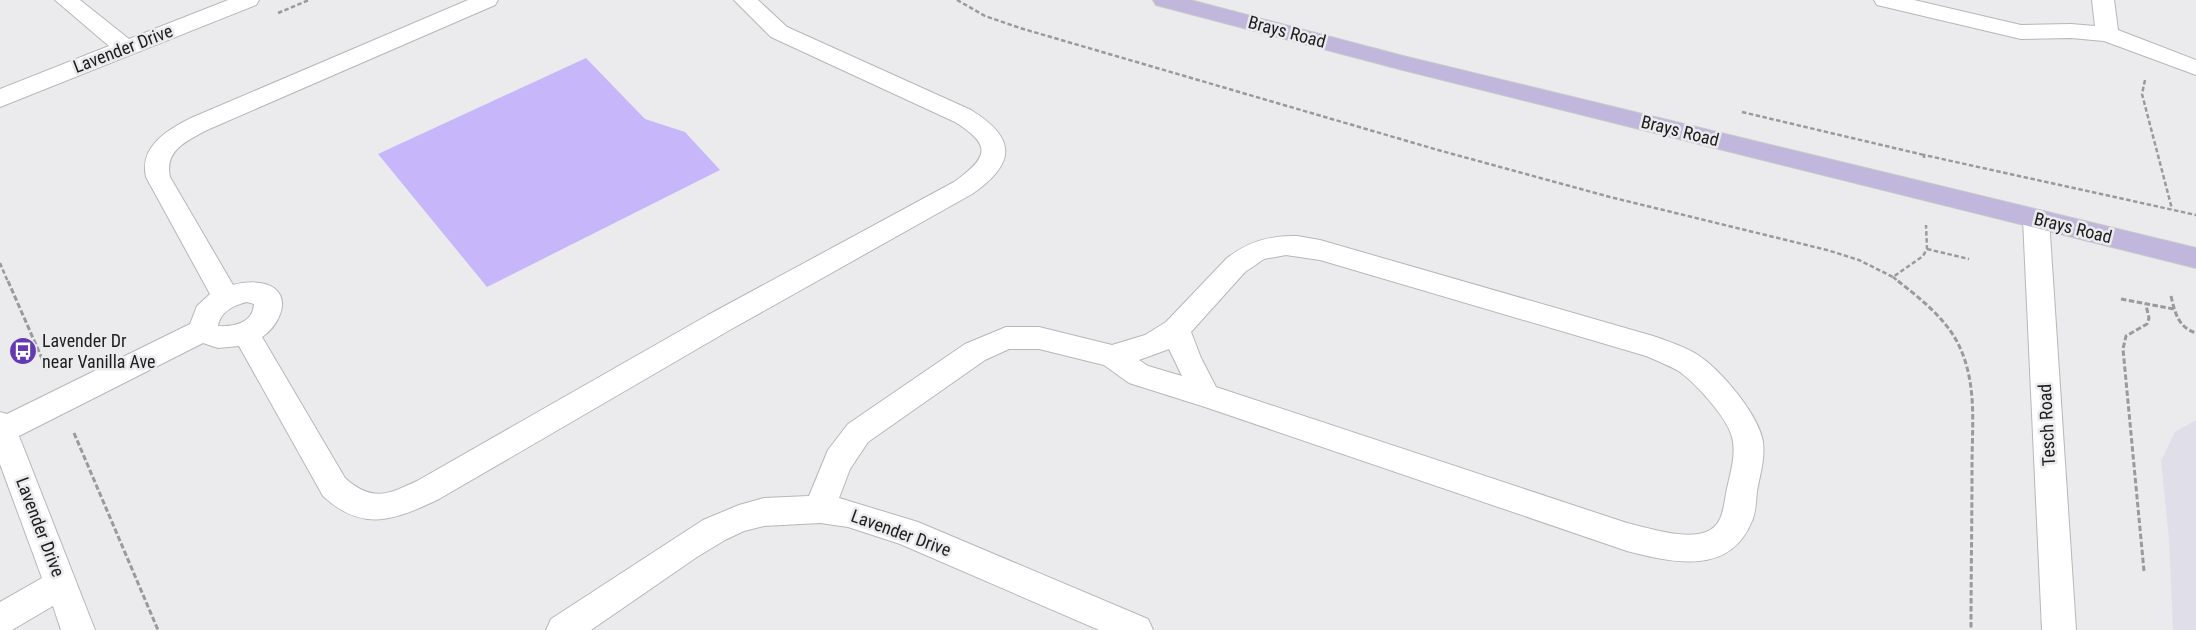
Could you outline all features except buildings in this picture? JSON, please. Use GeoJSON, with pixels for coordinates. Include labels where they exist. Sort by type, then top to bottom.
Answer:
{"type":"FeatureCollection","features":[{"type":"Feature","properties":{"kind":"main road","name":"Brays Road"},"geometry":{"type":"LineString","coordinates":[[1164,0],[1412,65],[2196,258]]}},
{"type":"Feature","properties":{"kind":"street"},"geometry":{"type":"LineString","coordinates":[[66,0],[126,48]]}},
{"type":"Feature","properties":{"kind":"street","name":"Lavender Drive"},"geometry":{"type":"LineString","coordinates":[[0,99],[18,90],[248,0]]}},
{"type":"Feature","properties":{"kind":"street"},"geometry":{"type":"LineString","coordinates":[[226,298],[155,169],[156,160],[166,145],[199,124],[487,0]]}},
{"type":"Feature","properties":{"kind":"street"},"geometry":{"type":"LineString","coordinates":[[246,334],[334,486],[350,502],[363,507],[389,506],[428,490],[718,323],[963,188],[983,174],[990,165],[994,148],[993,141],[989,134],[978,124],[779,32],[745,0]]}},
{"type":"Feature","properties":{"kind":"street"},"geometry":{"type":"LineString","coordinates":[[1884,0],[2021,32],[2071,31],[2107,34],[2196,68]]}},
{"type":"Feature","properties":{"kind":"street"},"geometry":{"type":"LineString","coordinates":[[2103,0],[2107,34]]}},
{"type":"Feature","properties":{"kind":"street","name":"Tesch Road"},"geometry":{"type":"LineString","coordinates":[[2036,219],[2059,630]]}},
{"type":"Feature","properties":{"kind":"street"},"geometry":{"type":"LineString","coordinates":[[820,509],[832,470],[848,444],[858,433],[991,343],[1006,338],[1039,338],[1112,356],[1139,375],[1206,395],[1627,537],[1676,548],[1707,546],[1721,540],[1730,532],[1737,520],[1748,462],[1747,437],[1729,407],[1704,375],[1689,364],[1669,354],[1634,342],[1303,246],[1272,246],[1246,256],[1176,330],[1154,344],[1112,356]]}},
{"type":"Feature","properties":{"kind":"street"},"geometry":{"type":"LineString","coordinates":[[247,292],[264,295],[268,300],[268,313],[263,321],[246,334],[225,339],[216,338],[204,330],[203,324],[210,310],[226,298],[247,292]]}},
{"type":"Feature","properties":{"kind":"street"},"geometry":{"type":"LineString","coordinates":[[1,427],[204,330]]}},
{"type":"Feature","properties":{"kind":"street"},"geometry":{"type":"LineString","coordinates":[[1176,330],[1187,359],[1206,395]]}},
{"type":"Feature","properties":{"kind":"street","name":"Lavender Drive"},"geometry":{"type":"LineString","coordinates":[[1,427],[78,630]]}},
{"type":"Feature","properties":{"kind":"street","name":"Lavender Drive"},"geometry":{"type":"LineString","coordinates":[[563,630],[714,530],[739,519],[764,512],[820,509],[848,513],[908,532],[1136,630]]}},
{"type":"Feature","properties":{"kind":"street"},"geometry":{"type":"LineString","coordinates":[[0,619],[62,584]]}},
{"type":"Feature","properties":{"kind":"path"},"geometry":{"type":"LineString","coordinates":[[957,0],[985,16],[1020,28],[1467,158],[1610,197],[1827,250],[1859,260],[1893,277],[1944,322],[1956,340],[1966,362],[1972,411],[1971,630]]}},
{"type":"Feature","properties":{"kind":"path"},"geometry":{"type":"LineString","coordinates":[[2107,34],[2126,59],[2139,69],[2146,81],[2142,94],[2172,210]]}},
{"type":"Feature","properties":{"kind":"path"},"geometry":{"type":"LineString","coordinates":[[1924,165],[1924,155],[2196,215]]}},
{"type":"Feature","properties":{"kind":"path"},"geometry":{"type":"LineString","coordinates":[[1893,277],[1923,256],[1926,249],[1926,232]]}},
{"type":"Feature","properties":{"kind":"path"},"geometry":{"type":"LineString","coordinates":[[1926,249],[1968,259]]}},
{"type":"Feature","properties":{"kind":"path"},"geometry":{"type":"LineString","coordinates":[[0,263],[50,376]]}},
{"type":"Feature","properties":{"kind":"path"},"geometry":{"type":"LineString","coordinates":[[2171,296],[2178,322],[2181,326],[2196,333]]}},
{"type":"Feature","properties":{"kind":"path"},"geometry":{"type":"LineString","coordinates":[[2121,299],[2174,309]]}},
{"type":"Feature","properties":{"kind":"path"},"geometry":{"type":"LineString","coordinates":[[2144,571],[2123,350],[2126,336],[2147,324],[2149,318],[2146,305]]}},
{"type":"Feature","properties":{"kind":"path"},"geometry":{"type":"LineString","coordinates":[[73,431],[158,630]]}},
{"type":"Feature","properties":{"kind":"shaded area"},"geometry":{"type":"Polygon","coordinates":[[[586,58],[645,119],[685,132],[720,170],[487,287],[378,154],[586,58]]]}},
{"type":"Feature","properties":{"kind":"shaded area"},"geometry":{"type":"Polygon","coordinates":[[[2196,420],[2196,630],[2173,630],[2169,539],[2161,461],[2175,432],[2196,420]]]}},
{"type":"Feature","properties":{"kind":"place","name":"Lavender Dr near Vanilla Ave"},"geometry":{"type":"Point","coordinates":[23,351]}}]}
